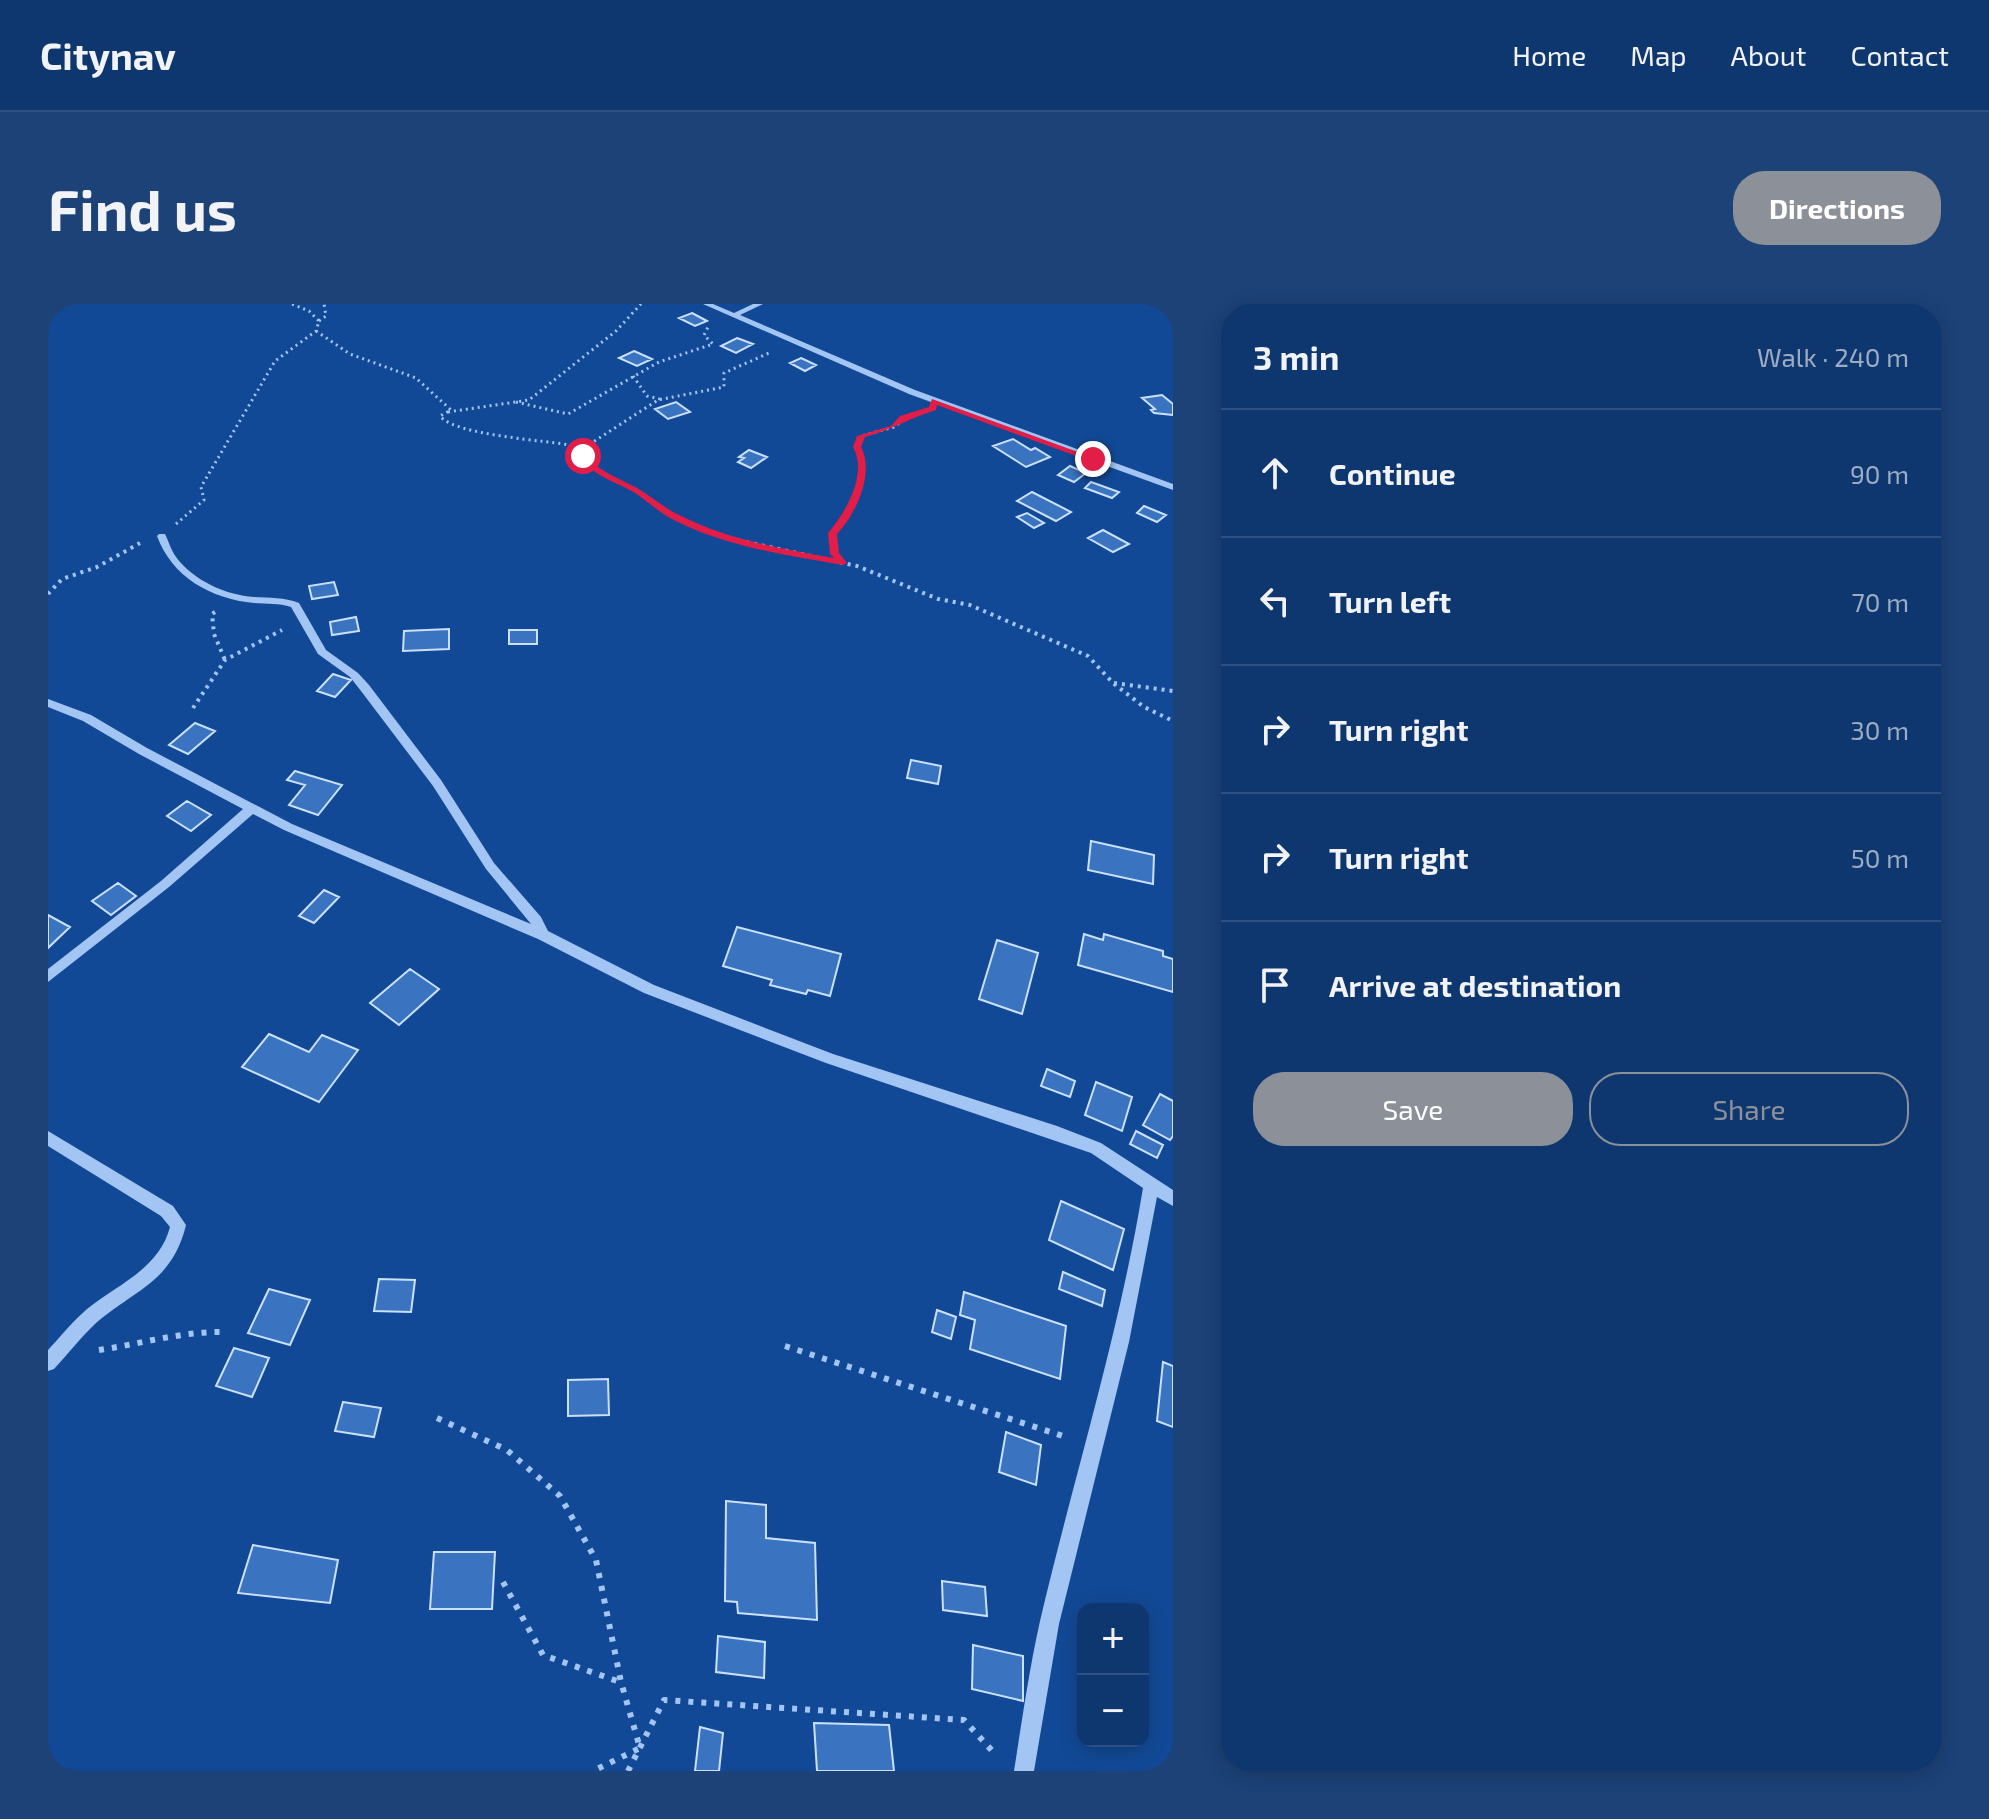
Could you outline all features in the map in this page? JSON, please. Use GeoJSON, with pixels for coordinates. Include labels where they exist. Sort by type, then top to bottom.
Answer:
{"type":"FeatureCollection","features":[{"type":"Feature","properties":{"kind":"street"},"geometry":{"type":"LineString","coordinates":[[707,304],[934,401],[1173,487]]}},
{"type":"Feature","properties":{"kind":"street"},"geometry":{"type":"LineString","coordinates":[[731,314],[759,304]]}},
{"type":"Feature","properties":{"kind":"street"},"geometry":{"type":"LineString","coordinates":[[162,536],[165,550],[179,567],[225,594],[295,605],[322,652],[354,675],[437,783],[477,848],[536,921],[543,935]]}},
{"type":"Feature","properties":{"kind":"street"},"geometry":{"type":"LineString","coordinates":[[48,703],[87,718],[143,751],[332,848],[543,935],[649,989],[721,1019],[1083,1143],[1152,1183],[1173,1199]]}},
{"type":"Feature","properties":{"kind":"street"},"geometry":{"type":"LineString","coordinates":[[48,977],[165,884],[253,807]]}},
{"type":"Feature","properties":{"kind":"street"},"geometry":{"type":"LineString","coordinates":[[48,1138],[167,1211],[178,1225],[175,1244],[162,1265],[90,1317],[48,1363]]}},
{"type":"Feature","properties":{"kind":"street"},"geometry":{"type":"LineString","coordinates":[[1024,1771],[1054,1606],[1136,1279],[1152,1183]]}},
{"type":"Feature","properties":{"kind":"path"},"geometry":{"type":"LineString","coordinates":[[292,304],[309,311],[319,321]]}},
{"type":"Feature","properties":{"kind":"path"},"geometry":{"type":"LineString","coordinates":[[48,594],[62,579],[97,567],[150,538],[162,536],[204,500],[201,487],[222,447],[275,361],[289,354],[296,344],[316,331],[319,321],[326,316],[324,304]]}},
{"type":"Feature","properties":{"kind":"path"},"geometry":{"type":"LineString","coordinates":[[444,413],[529,400],[616,331],[641,304]]}},
{"type":"Feature","properties":{"kind":"path"},"geometry":{"type":"LineString","coordinates":[[516,402],[568,414],[659,362],[713,344],[704,335],[707,327],[731,314]]}},
{"type":"Feature","properties":{"kind":"path"},"geometry":{"type":"LineString","coordinates":[[316,331],[350,354],[416,378],[451,410],[440,416],[444,421],[461,429],[575,446],[590,467],[703,530],[780,551],[843,563],[938,599],[970,605],[1088,656],[1113,683],[1144,707],[1173,721]]}},
{"type":"Feature","properties":{"kind":"path"},"geometry":{"type":"LineString","coordinates":[[579,451],[600,441],[629,415],[643,411],[652,402],[711,394],[724,387],[724,373],[771,353],[792,339]]}},
{"type":"Feature","properties":{"kind":"path"},"geometry":{"type":"LineString","coordinates":[[633,376],[647,396],[664,400]]}},
{"type":"Feature","properties":{"kind":"path"},"geometry":{"type":"LineString","coordinates":[[843,563],[834,554],[832,533],[843,523],[859,487],[863,458],[857,447],[861,436],[894,427],[903,418],[933,408],[934,401]]}},
{"type":"Feature","properties":{"kind":"path"},"geometry":{"type":"LineString","coordinates":[[225,594],[212,614],[214,634],[225,660]]}},
{"type":"Feature","properties":{"kind":"path"},"geometry":{"type":"LineString","coordinates":[[193,708],[225,660],[290,625],[298,612]]}},
{"type":"Feature","properties":{"kind":"path"},"geometry":{"type":"LineString","coordinates":[[1113,683],[1173,691]]}},
{"type":"Feature","properties":{"kind":"path"},"geometry":{"type":"LineString","coordinates":[[86,1353],[112,1346],[149,1343],[184,1332],[220,1332]]}},
{"type":"Feature","properties":{"kind":"path"},"geometry":{"type":"LineString","coordinates":[[785,1346],[1096,1447]]}},
{"type":"Feature","properties":{"kind":"path"},"geometry":{"type":"LineString","coordinates":[[437,1418],[507,1450],[560,1496],[596,1560],[621,1682],[640,1748]]}},
{"type":"Feature","properties":{"kind":"path"},"geometry":{"type":"LineString","coordinates":[[503,1582],[543,1655],[621,1682]]}},
{"type":"Feature","properties":{"kind":"path"},"geometry":{"type":"LineString","coordinates":[[628,1771],[664,1700],[964,1720],[1001,1761]]}},
{"type":"Feature","properties":{"kind":"path"},"geometry":{"type":"LineString","coordinates":[[593,1771],[640,1748]]}},
{"type":"Feature","properties":{"kind":"building"},"geometry":{"type":"Polygon","coordinates":[[[692,313],[707,321],[695,326],[679,318],[692,313]]]}},
{"type":"Feature","properties":{"kind":"building"},"geometry":{"type":"Polygon","coordinates":[[[737,338],[753,344],[736,353],[721,346],[737,338]]]}},
{"type":"Feature","properties":{"kind":"building"},"geometry":{"type":"Polygon","coordinates":[[[634,351],[652,359],[637,366],[619,358],[634,351]]]}},
{"type":"Feature","properties":{"kind":"building"},"geometry":{"type":"Polygon","coordinates":[[[801,358],[816,365],[805,371],[790,363],[801,358]]]}},
{"type":"Feature","properties":{"kind":"building"},"geometry":{"type":"Polygon","coordinates":[[[1162,395],[1173,404],[1173,415],[1154,413],[1151,410],[1155,409],[1142,398],[1162,395]]]}},
{"type":"Feature","properties":{"kind":"building"},"geometry":{"type":"Polygon","coordinates":[[[676,402],[690,412],[668,419],[655,409],[676,402]]]}},
{"type":"Feature","properties":{"kind":"building"},"geometry":{"type":"Polygon","coordinates":[[[1013,439],[1050,457],[1026,467],[993,446],[1013,439]]]}},
{"type":"Feature","properties":{"kind":"building"},"geometry":{"type":"Polygon","coordinates":[[[749,450],[767,457],[751,468],[738,462],[744,458],[739,457],[749,450]]]}},
{"type":"Feature","properties":{"kind":"building"},"geometry":{"type":"Polygon","coordinates":[[[1070,466],[1086,473],[1074,482],[1058,475],[1070,466]]]}},
{"type":"Feature","properties":{"kind":"building"},"geometry":{"type":"Polygon","coordinates":[[[1091,482],[1119,492],[1112,498],[1085,488],[1091,482]]]}},
{"type":"Feature","properties":{"kind":"building"},"geometry":{"type":"Polygon","coordinates":[[[1032,492],[1071,512],[1056,521],[1017,501],[1032,492]]]}},
{"type":"Feature","properties":{"kind":"building"},"geometry":{"type":"Polygon","coordinates":[[[1144,506],[1166,515],[1157,522],[1137,513],[1144,506]]]}},
{"type":"Feature","properties":{"kind":"building"},"geometry":{"type":"Polygon","coordinates":[[[1027,513],[1044,523],[1034,528],[1017,517],[1027,513]]]}},
{"type":"Feature","properties":{"kind":"building"},"geometry":{"type":"Polygon","coordinates":[[[1103,530],[1129,544],[1113,552],[1088,538],[1103,530]]]}},
{"type":"Feature","properties":{"kind":"building"},"geometry":{"type":"Polygon","coordinates":[[[334,582],[338,595],[312,599],[309,586],[334,582]]]}},
{"type":"Feature","properties":{"kind":"building"},"geometry":{"type":"Polygon","coordinates":[[[356,617],[359,631],[332,635],[330,622],[356,617]]]}},
{"type":"Feature","properties":{"kind":"building"},"geometry":{"type":"Polygon","coordinates":[[[449,629],[449,649],[403,651],[404,631],[449,629]]]}},
{"type":"Feature","properties":{"kind":"building"},"geometry":{"type":"Polygon","coordinates":[[[509,630],[537,630],[537,644],[509,644],[509,630]]]}},
{"type":"Feature","properties":{"kind":"building"},"geometry":{"type":"Polygon","coordinates":[[[333,674],[351,680],[335,697],[317,691],[333,674]]]}},
{"type":"Feature","properties":{"kind":"building"},"geometry":{"type":"Polygon","coordinates":[[[195,723],[215,731],[188,754],[169,745],[195,723]]]}},
{"type":"Feature","properties":{"kind":"building"},"geometry":{"type":"Polygon","coordinates":[[[911,760],[941,766],[938,784],[907,778],[911,760]]]}},
{"type":"Feature","properties":{"kind":"building"},"geometry":{"type":"Polygon","coordinates":[[[295,771],[342,785],[318,815],[289,805],[305,785],[287,780],[295,771]]]}},
{"type":"Feature","properties":{"kind":"building"},"geometry":{"type":"Polygon","coordinates":[[[187,801],[211,815],[191,831],[167,816],[187,801]]]}},
{"type":"Feature","properties":{"kind":"building"},"geometry":{"type":"Polygon","coordinates":[[[1091,841],[1154,855],[1153,884],[1088,870],[1091,841]]]}},
{"type":"Feature","properties":{"kind":"building"},"geometry":{"type":"Polygon","coordinates":[[[118,883],[136,896],[111,915],[92,901],[118,883]]]}},
{"type":"Feature","properties":{"kind":"building"},"geometry":{"type":"Polygon","coordinates":[[[324,890],[339,897],[314,923],[299,916],[324,890]]]}},
{"type":"Feature","properties":{"kind":"building"},"geometry":{"type":"Polygon","coordinates":[[[48,915],[70,927],[48,948],[48,915]]]}},
{"type":"Feature","properties":{"kind":"building"},"geometry":{"type":"Polygon","coordinates":[[[737,927],[841,954],[830,996],[770,985],[772,980],[723,966],[737,927]]]}},
{"type":"Feature","properties":{"kind":"building"},"geometry":{"type":"Polygon","coordinates":[[[1084,934],[1103,940],[1104,934],[1163,951],[1163,956],[1173,959],[1173,992],[1078,965],[1084,934]]]}},
{"type":"Feature","properties":{"kind":"building"},"geometry":{"type":"Polygon","coordinates":[[[997,940],[1038,953],[1022,1014],[979,999],[997,940]]]}},
{"type":"Feature","properties":{"kind":"building"},"geometry":{"type":"Polygon","coordinates":[[[410,969],[439,989],[399,1025],[370,1003],[410,969]]]}},
{"type":"Feature","properties":{"kind":"building"},"geometry":{"type":"Polygon","coordinates":[[[269,1034],[309,1052],[322,1035],[358,1050],[319,1102],[242,1067],[269,1034]]]}},
{"type":"Feature","properties":{"kind":"building"},"geometry":{"type":"Polygon","coordinates":[[[1047,1069],[1075,1081],[1070,1097],[1041,1086],[1047,1069]]]}},
{"type":"Feature","properties":{"kind":"building"},"geometry":{"type":"Polygon","coordinates":[[[1096,1082],[1132,1097],[1122,1131],[1085,1115],[1096,1082]]]}},
{"type":"Feature","properties":{"kind":"building"},"geometry":{"type":"Polygon","coordinates":[[[1160,1094],[1173,1101],[1173,1136],[1170,1140],[1143,1125],[1160,1094]]]}},
{"type":"Feature","properties":{"kind":"building"},"geometry":{"type":"Polygon","coordinates":[[[1136,1131],[1163,1145],[1157,1158],[1130,1144],[1136,1131]]]}},
{"type":"Feature","properties":{"kind":"building"},"geometry":{"type":"Polygon","coordinates":[[[1061,1201],[1124,1229],[1113,1270],[1049,1240],[1061,1201]]]}},
{"type":"Feature","properties":{"kind":"building"},"geometry":{"type":"Polygon","coordinates":[[[1063,1272],[1105,1290],[1102,1306],[1059,1289],[1063,1272]]]}},
{"type":"Feature","properties":{"kind":"building"},"geometry":{"type":"Polygon","coordinates":[[[379,1279],[415,1280],[411,1312],[374,1311],[379,1279]]]}},
{"type":"Feature","properties":{"kind":"building"},"geometry":{"type":"Polygon","coordinates":[[[269,1289],[310,1300],[290,1345],[248,1333],[269,1289]]]}},
{"type":"Feature","properties":{"kind":"building"},"geometry":{"type":"Polygon","coordinates":[[[964,1292],[1066,1326],[1060,1379],[970,1349],[975,1320],[960,1315],[964,1292]]]}},
{"type":"Feature","properties":{"kind":"building"},"geometry":{"type":"Polygon","coordinates":[[[937,1310],[956,1317],[951,1339],[932,1332],[937,1310]]]}},
{"type":"Feature","properties":{"kind":"building"},"geometry":{"type":"Polygon","coordinates":[[[234,1348],[269,1358],[252,1397],[216,1386],[234,1348]]]}},
{"type":"Feature","properties":{"kind":"building"},"geometry":{"type":"Polygon","coordinates":[[[1163,1362],[1173,1366],[1173,1427],[1157,1421],[1163,1362]]]}},
{"type":"Feature","properties":{"kind":"building"},"geometry":{"type":"Polygon","coordinates":[[[608,1379],[609,1415],[568,1416],[568,1380],[608,1379]]]}},
{"type":"Feature","properties":{"kind":"building"},"geometry":{"type":"Polygon","coordinates":[[[343,1402],[381,1408],[374,1437],[335,1431],[343,1402]]]}},
{"type":"Feature","properties":{"kind":"building"},"geometry":{"type":"Polygon","coordinates":[[[1006,1432],[1041,1445],[1036,1485],[999,1472],[1006,1432]]]}},
{"type":"Feature","properties":{"kind":"building"},"geometry":{"type":"Polygon","coordinates":[[[726,1501],[766,1505],[766,1538],[815,1543],[817,1620],[738,1613],[737,1602],[725,1601],[726,1501]]]}},
{"type":"Feature","properties":{"kind":"building"},"geometry":{"type":"Polygon","coordinates":[[[253,1545],[338,1560],[330,1603],[238,1593],[253,1545]]]}},
{"type":"Feature","properties":{"kind":"building"},"geometry":{"type":"Polygon","coordinates":[[[434,1552],[495,1552],[492,1609],[430,1609],[434,1552]]]}},
{"type":"Feature","properties":{"kind":"building"},"geometry":{"type":"Polygon","coordinates":[[[942,1581],[985,1587],[987,1616],[943,1610],[942,1581]]]}},
{"type":"Feature","properties":{"kind":"building"},"geometry":{"type":"Polygon","coordinates":[[[718,1636],[765,1642],[764,1678],[716,1672],[718,1636]]]}},
{"type":"Feature","properties":{"kind":"building"},"geometry":{"type":"Polygon","coordinates":[[[973,1645],[1023,1656],[1023,1701],[972,1689],[973,1645]]]}},
{"type":"Feature","properties":{"kind":"building"},"geometry":{"type":"Polygon","coordinates":[[[814,1723],[889,1725],[894,1771],[817,1771],[814,1723]]]}},
{"type":"Feature","properties":{"kind":"building"},"geometry":{"type":"Polygon","coordinates":[[[700,1727],[723,1733],[719,1771],[695,1771],[700,1727]]]}},
{"type":"Feature","properties":{"kind":"route"},"geometry":{"type":"LineString","coordinates":[[583,456],[590,467],[703,530],[736,541],[843,563],[834,554],[832,533],[843,523],[859,487],[863,458],[857,447],[861,436],[894,427],[903,418],[933,408],[934,401],[1093,459]]}}]}
